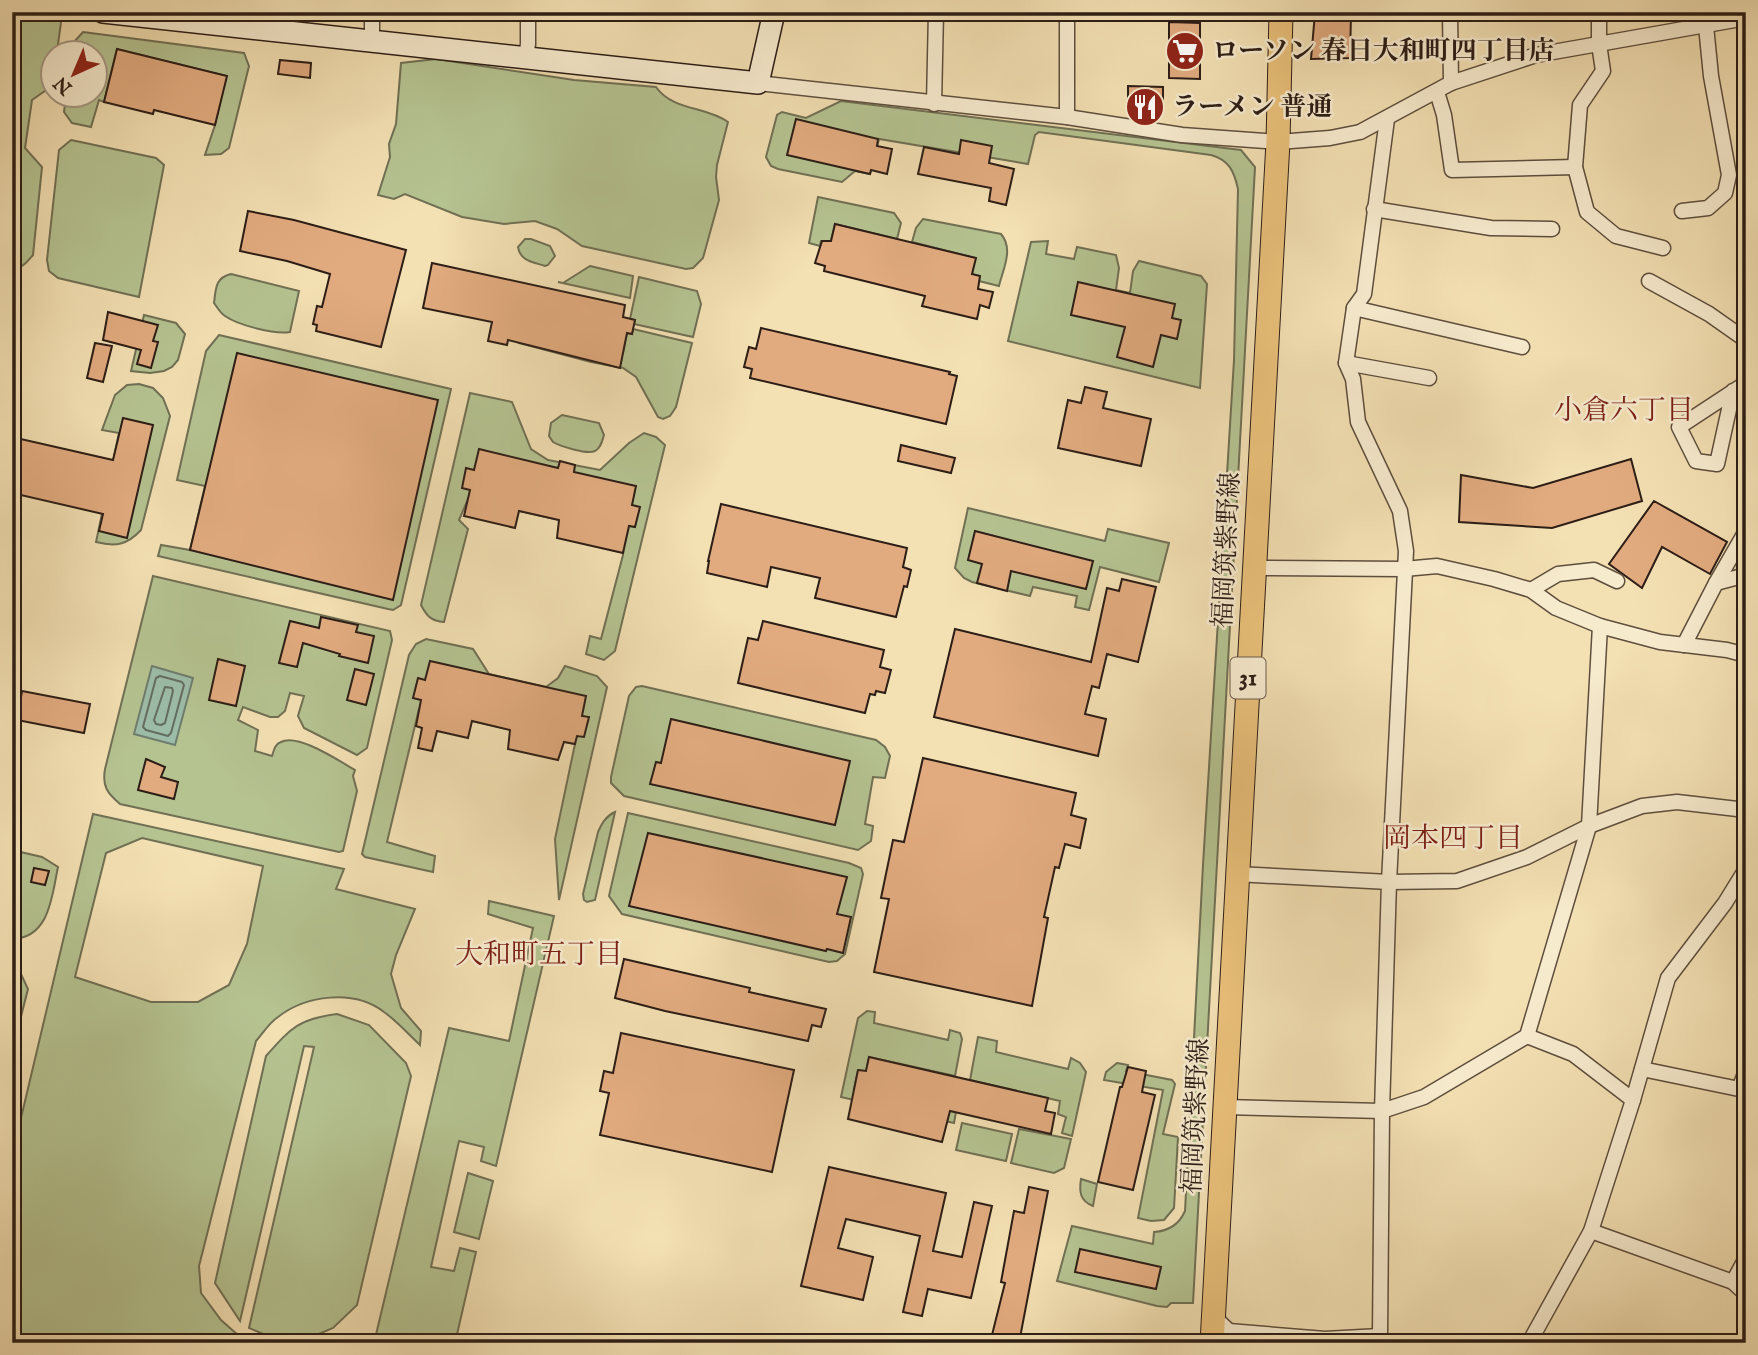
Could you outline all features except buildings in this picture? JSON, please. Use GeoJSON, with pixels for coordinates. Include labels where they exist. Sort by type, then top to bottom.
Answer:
{"type":"FeatureCollection","features":[{"type":"Feature","properties":{"kind":"main road","name":"福岡筑紫野線"},"geometry":{"type":"LineString","coordinates":[[1212,1343],[1278,142],[1280,12]]}},
{"type":"Feature","properties":{"kind":"street"},"geometry":{"type":"LineString","coordinates":[[103,12],[224,19],[372,40],[1067,117],[1182,135],[1278,142],[1330,138],[1360,132],[1451,83],[1536,55],[1746,18]]}},
{"type":"Feature","properties":{"kind":"street"},"geometry":{"type":"LineString","coordinates":[[372,12],[372,40]]}},
{"type":"Feature","properties":{"kind":"street"},"geometry":{"type":"LineString","coordinates":[[526,57],[528,12]]}},
{"type":"Feature","properties":{"kind":"street"},"geometry":{"type":"LineString","coordinates":[[758,83],[774,12]]}},
{"type":"Feature","properties":{"kind":"street"},"geometry":{"type":"LineString","coordinates":[[934,104],[936,12]]}},
{"type":"Feature","properties":{"kind":"street"},"geometry":{"type":"LineString","coordinates":[[1067,12],[1067,117]]}},
{"type":"Feature","properties":{"kind":"street"},"geometry":{"type":"LineString","coordinates":[[1450,12],[1451,83]]}},
{"type":"Feature","properties":{"kind":"street"},"geometry":{"type":"LineString","coordinates":[[1599,12],[1599,44],[1603,71],[1580,105],[1575,167],[1587,212],[1616,236],[1663,248]]}},
{"type":"Feature","properties":{"kind":"street"},"geometry":{"type":"LineString","coordinates":[[1682,211],[1708,208],[1725,193],[1729,175],[1710,76],[1706,26]]}},
{"type":"Feature","properties":{"kind":"street"},"geometry":{"type":"LineString","coordinates":[[1437,92],[1444,115],[1452,170],[1575,167]]}},
{"type":"Feature","properties":{"kind":"street"},"geometry":{"type":"LineString","coordinates":[[1213,1316],[1229,1331],[1326,1341],[1382,1339],[1382,1111],[1389,882],[1406,551],[1401,511],[1357,422],[1353,379],[1346,363],[1354,308],[1364,293],[1387,119]]}},
{"type":"Feature","properties":{"kind":"street"},"geometry":{"type":"LineString","coordinates":[[1374,209],[1491,228],[1552,229]]}},
{"type":"Feature","properties":{"kind":"street"},"geometry":{"type":"LineString","coordinates":[[1649,281],[1709,314],[1746,340]]}},
{"type":"Feature","properties":{"kind":"street"},"geometry":{"type":"LineString","coordinates":[[1354,308],[1522,347]]}},
{"type":"Feature","properties":{"kind":"street"},"geometry":{"type":"LineString","coordinates":[[1346,363],[1429,378]]}},
{"type":"Feature","properties":{"kind":"street"},"geometry":{"type":"LineString","coordinates":[[1733,391],[1717,464],[1696,461],[1679,427],[1733,391],[1746,383]]}},
{"type":"Feature","properties":{"kind":"street"},"geometry":{"type":"LineString","coordinates":[[1684,645],[1746,531]]}},
{"type":"Feature","properties":{"kind":"street"},"geometry":{"type":"LineString","coordinates":[[1254,568],[1404,569],[1437,566],[1531,590],[1556,608],[1600,626],[1660,642],[1746,655]]}},
{"type":"Feature","properties":{"kind":"street"},"geometry":{"type":"LineString","coordinates":[[1531,590],[1558,575],[1594,570],[1617,581]]}},
{"type":"Feature","properties":{"kind":"street"},"geometry":{"type":"LineString","coordinates":[[1716,583],[1746,575]]}},
{"type":"Feature","properties":{"kind":"street"},"geometry":{"type":"LineString","coordinates":[[1225,1107],[1382,1111],[1424,1097],[1527,1036],[1589,826],[1600,626]]}},
{"type":"Feature","properties":{"kind":"street"},"geometry":{"type":"LineString","coordinates":[[1236,874],[1389,882],[1457,881],[1527,857],[1589,826],[1642,806],[1677,802],[1746,810]]}},
{"type":"Feature","properties":{"kind":"street"},"geometry":{"type":"LineString","coordinates":[[1529,1343],[1591,1231],[1668,978],[1725,903],[1741,888],[1746,869]]}},
{"type":"Feature","properties":{"kind":"street"},"geometry":{"type":"LineString","coordinates":[[1527,1036],[1573,1054],[1633,1100]]}},
{"type":"Feature","properties":{"kind":"street"},"geometry":{"type":"LineString","coordinates":[[1642,1069],[1742,1091],[1746,1071]]}},
{"type":"Feature","properties":{"kind":"street"},"geometry":{"type":"LineString","coordinates":[[1591,1231],[1733,1282],[1746,1294]]}},
{"type":"Feature","properties":{"kind":"street"},"geometry":{"type":"LineString","coordinates":[[1733,1282],[1746,1258]]}},
{"type":"Feature","properties":{"kind":"shaded area"},"geometry":{"type":"Polygon","coordinates":[[[12,12],[62,15],[59,38],[38,38],[38,96],[32,100],[25,148],[42,167],[33,255],[24,264],[12,268],[12,12]]]}},
{"type":"Feature","properties":{"kind":"shaded area"},"geometry":{"type":"Polygon","coordinates":[[[83,32],[244,53],[249,66],[229,148],[221,154],[205,155],[226,76],[117,49],[108,86],[108,38],[78,38],[83,32]]]}},
{"type":"Feature","properties":{"kind":"shaded area"},"geometry":{"type":"Polygon","coordinates":[[[436,59],[574,80],[656,87],[671,100],[728,122],[717,165],[719,200],[703,258],[693,268],[686,269],[582,246],[557,229],[535,221],[504,224],[462,217],[405,194],[394,199],[378,195],[390,157],[389,144],[396,124],[401,63],[436,59]]]}},
{"type":"Feature","properties":{"kind":"shaded area"},"geometry":{"type":"Polygon","coordinates":[[[841,101],[1241,150],[1255,167],[1193,1303],[1157,1306],[1057,1281],[1072,1226],[1153,1244],[1154,1232],[1173,1226],[1185,1211],[1234,360],[1238,189],[1226,163],[1211,155],[1039,132],[1035,135],[1028,164],[879,139],[870,174],[855,171],[842,182],[771,166],[766,157],[777,115],[782,112],[806,118],[841,101]]]}},
{"type":"Feature","properties":{"kind":"shaded area"},"geometry":{"type":"Polygon","coordinates":[[[64,108],[97,108],[91,127],[72,123],[64,112],[64,108]]]}},
{"type":"Feature","properties":{"kind":"shaded area"},"geometry":{"type":"Polygon","coordinates":[[[71,140],[156,158],[164,165],[139,297],[58,278],[49,271],[47,260],[59,150],[71,140]]]}},
{"type":"Feature","properties":{"kind":"shaded area"},"geometry":{"type":"Polygon","coordinates":[[[818,197],[894,213],[901,223],[897,239],[835,224],[831,241],[821,241],[820,246],[809,243],[818,197]]]}},
{"type":"Feature","properties":{"kind":"shaded area"},"geometry":{"type":"Polygon","coordinates":[[[923,219],[1001,234],[1007,246],[1007,253],[999,286],[979,281],[972,274],[975,258],[912,242],[916,228],[923,219]]]}},
{"type":"Feature","properties":{"kind":"shaded area"},"geometry":{"type":"Polygon","coordinates":[[[525,239],[550,246],[555,256],[548,265],[532,262],[521,255],[518,247],[525,239]]]}},
{"type":"Feature","properties":{"kind":"shaded area"},"geometry":{"type":"Polygon","coordinates":[[[1048,241],[1046,254],[1074,259],[1077,247],[1116,255],[1119,268],[1116,290],[1130,293],[1133,271],[1139,261],[1201,276],[1207,284],[1200,388],[1008,341],[1031,242],[1048,241]]]}},
{"type":"Feature","properties":{"kind":"shaded area"},"geometry":{"type":"Polygon","coordinates":[[[590,266],[633,276],[630,298],[558,282],[563,283],[590,266]]]}},
{"type":"Feature","properties":{"kind":"shaded area"},"geometry":{"type":"Polygon","coordinates":[[[231,274],[299,291],[290,332],[275,332],[239,323],[222,313],[214,303],[216,288],[222,278],[231,274]]]}},
{"type":"Feature","properties":{"kind":"shaded area"},"geometry":{"type":"Polygon","coordinates":[[[639,277],[697,291],[701,304],[693,337],[634,324],[635,320],[630,319],[639,277]]]}},
{"type":"Feature","properties":{"kind":"shaded area"},"geometry":{"type":"Polygon","coordinates":[[[144,315],[176,323],[185,334],[178,360],[164,371],[131,371],[144,315]]]}},
{"type":"Feature","properties":{"kind":"shaded area"},"geometry":{"type":"Polygon","coordinates":[[[633,329],[692,343],[676,407],[670,416],[663,419],[658,417],[636,377],[623,368],[519,343],[521,331],[623,352],[627,333],[632,334],[633,329]]]}},
{"type":"Feature","properties":{"kind":"shaded area"},"geometry":{"type":"Polygon","coordinates":[[[219,335],[451,389],[401,605],[393,610],[388,609],[158,556],[161,545],[190,550],[205,486],[177,480],[206,351],[219,335]]]}},
{"type":"Feature","properties":{"kind":"shaded area"},"geometry":{"type":"Polygon","coordinates":[[[139,384],[153,388],[163,398],[170,416],[141,530],[121,544],[96,542],[119,433],[102,430],[115,395],[127,385],[139,384]]]}},
{"type":"Feature","properties":{"kind":"shaded area"},"geometry":{"type":"Polygon","coordinates":[[[470,393],[512,402],[531,449],[548,460],[600,470],[644,433],[656,437],[665,445],[615,651],[604,660],[586,654],[590,636],[601,639],[623,555],[624,535],[468,499],[459,520],[468,529],[444,622],[436,621],[425,613],[421,605],[470,393]]]}},
{"type":"Feature","properties":{"kind":"shaded area"},"geometry":{"type":"Polygon","coordinates":[[[562,415],[599,423],[604,435],[599,448],[586,452],[553,442],[549,436],[551,423],[562,415]]]}},
{"type":"Feature","properties":{"kind":"shaded area"},"geometry":{"type":"Polygon","coordinates":[[[968,508],[1105,541],[1108,529],[1169,543],[1159,582],[1100,567],[1089,610],[1075,607],[1077,596],[1033,587],[1030,596],[972,582],[955,568],[968,508]]]}},
{"type":"Feature","properties":{"kind":"shaded area"},"geometry":{"type":"Polygon","coordinates":[[[153,576],[390,631],[392,640],[367,748],[357,755],[304,728],[298,716],[304,696],[290,693],[285,711],[278,717],[270,717],[243,707],[238,720],[258,730],[255,751],[272,756],[279,743],[297,741],[318,749],[355,770],[353,776],[357,791],[343,851],[120,804],[109,793],[104,780],[105,769],[153,576]]]}},
{"type":"Feature","properties":{"kind":"shaded area"},"geometry":{"type":"Polygon","coordinates":[[[426,639],[473,649],[489,674],[546,687],[558,678],[565,666],[597,676],[607,687],[559,900],[555,839],[575,744],[419,709],[387,842],[435,856],[433,872],[365,857],[362,854],[409,655],[416,644],[426,639]]]}},
{"type":"Feature","properties":{"kind":"shaded area"},"geometry":{"type":"Polygon","coordinates":[[[642,686],[876,740],[885,747],[890,756],[885,778],[873,777],[865,824],[873,826],[871,841],[858,850],[624,796],[611,783],[611,777],[629,696],[636,687],[642,686]]]}},
{"type":"Feature","properties":{"kind":"shaded area"},"geometry":{"type":"Polygon","coordinates":[[[615,812],[595,900],[587,902],[583,894],[598,832],[605,820],[615,812]]]}},
{"type":"Feature","properties":{"kind":"shaded area"},"geometry":{"type":"Polygon","coordinates":[[[628,813],[849,863],[861,868],[863,874],[845,954],[837,961],[829,962],[622,914],[609,896],[628,813]]]}},
{"type":"Feature","properties":{"kind":"shaded area"},"geometry":{"type":"Polygon","coordinates":[[[93,814],[344,869],[336,889],[415,909],[391,974],[401,1008],[421,1031],[420,1045],[384,1012],[359,1000],[345,998],[316,1000],[289,1010],[272,1022],[256,1041],[199,1266],[201,1293],[221,1320],[247,1343],[12,1343],[12,1156],[93,814]],[[142,838],[106,853],[75,977],[151,1002],[198,1002],[229,985],[247,944],[263,866],[142,838]]]}},
{"type":"Feature","properties":{"kind":"shaded area"},"geometry":{"type":"Polygon","coordinates":[[[12,850],[42,857],[58,867],[51,902],[42,923],[25,937],[12,939],[12,850]]]}},
{"type":"Feature","properties":{"kind":"shaded area"},"geometry":{"type":"Polygon","coordinates":[[[489,901],[554,916],[496,1166],[481,1161],[484,1147],[459,1141],[431,1267],[454,1271],[460,1248],[476,1252],[455,1343],[374,1343],[449,1028],[509,1041],[533,928],[488,914],[489,901]]]}},
{"type":"Feature","properties":{"kind":"shaded area"},"geometry":{"type":"Polygon","coordinates":[[[12,966],[21,974],[28,989],[12,1052],[12,966]]]}},
{"type":"Feature","properties":{"kind":"shaded area"},"geometry":{"type":"Polygon","coordinates":[[[867,1011],[875,1012],[874,1023],[948,1040],[950,1030],[960,1033],[962,1039],[955,1076],[869,1057],[866,1071],[858,1070],[854,1089],[956,1112],[954,1123],[841,1097],[858,1018],[867,1011]]]}},
{"type":"Feature","properties":{"kind":"shaded area"},"geometry":{"type":"Polygon","coordinates":[[[337,1014],[369,1025],[406,1063],[411,1076],[357,1305],[333,1328],[305,1340],[275,1339],[249,1328],[314,1047],[304,1046],[240,1321],[215,1283],[266,1056],[296,1026],[337,1014]]]}},
{"type":"Feature","properties":{"kind":"shaded area"},"geometry":{"type":"Polygon","coordinates":[[[978,1037],[997,1041],[996,1052],[1068,1069],[1071,1058],[1080,1063],[1086,1072],[1072,1136],[1062,1133],[1066,1117],[1058,1114],[1060,1101],[970,1080],[978,1037]]]}},
{"type":"Feature","properties":{"kind":"shaded area"},"geometry":{"type":"Polygon","coordinates":[[[1117,1063],[1128,1065],[1126,1071],[1172,1080],[1175,1084],[1163,1134],[1178,1137],[1174,1208],[1164,1220],[1138,1218],[1163,1090],[1104,1080],[1106,1072],[1117,1063]]]}},
{"type":"Feature","properties":{"kind":"shaded area"},"geometry":{"type":"Polygon","coordinates":[[[962,1123],[1012,1134],[1006,1161],[956,1150],[962,1123]]]}},
{"type":"Feature","properties":{"kind":"shaded area"},"geometry":{"type":"Polygon","coordinates":[[[1019,1129],[1071,1139],[1064,1168],[1054,1173],[1011,1163],[1019,1129]]]}},
{"type":"Feature","properties":{"kind":"shaded area"},"geometry":{"type":"Polygon","coordinates":[[[468,1173],[493,1181],[479,1239],[454,1232],[468,1173]]]}},
{"type":"Feature","properties":{"kind":"shaded area"},"geometry":{"type":"Polygon","coordinates":[[[1081,1179],[1097,1184],[1093,1206],[1081,1196],[1081,1179]]]}},
{"type":"Feature","properties":{"kind":"water"},"geometry":{"type":"Polygon","coordinates":[[[152,666],[193,678],[175,745],[134,734],[152,666]]]}},
{"type":"Feature","properties":{"kind":"place","name":"ローソン 春日大和町四丁目店"},"geometry":{"type":"Point","coordinates":[1185,51]}},
{"type":"Feature","properties":{"kind":"place","name":"ラーメン 普通"},"geometry":{"type":"Point","coordinates":[1145,107]}},
{"type":"Feature","properties":{"kind":"district","name":"小倉六丁目"},"geometry":{"type":"Point","coordinates":[1624,411]}},
{"type":"Feature","properties":{"kind":"district","name":"岡本四丁目"},"geometry":{"type":"Point","coordinates":[1453,839]}},
{"type":"Feature","properties":{"kind":"district","name":"大和町五丁目"},"geometry":{"type":"Point","coordinates":[539,955]}}]}
